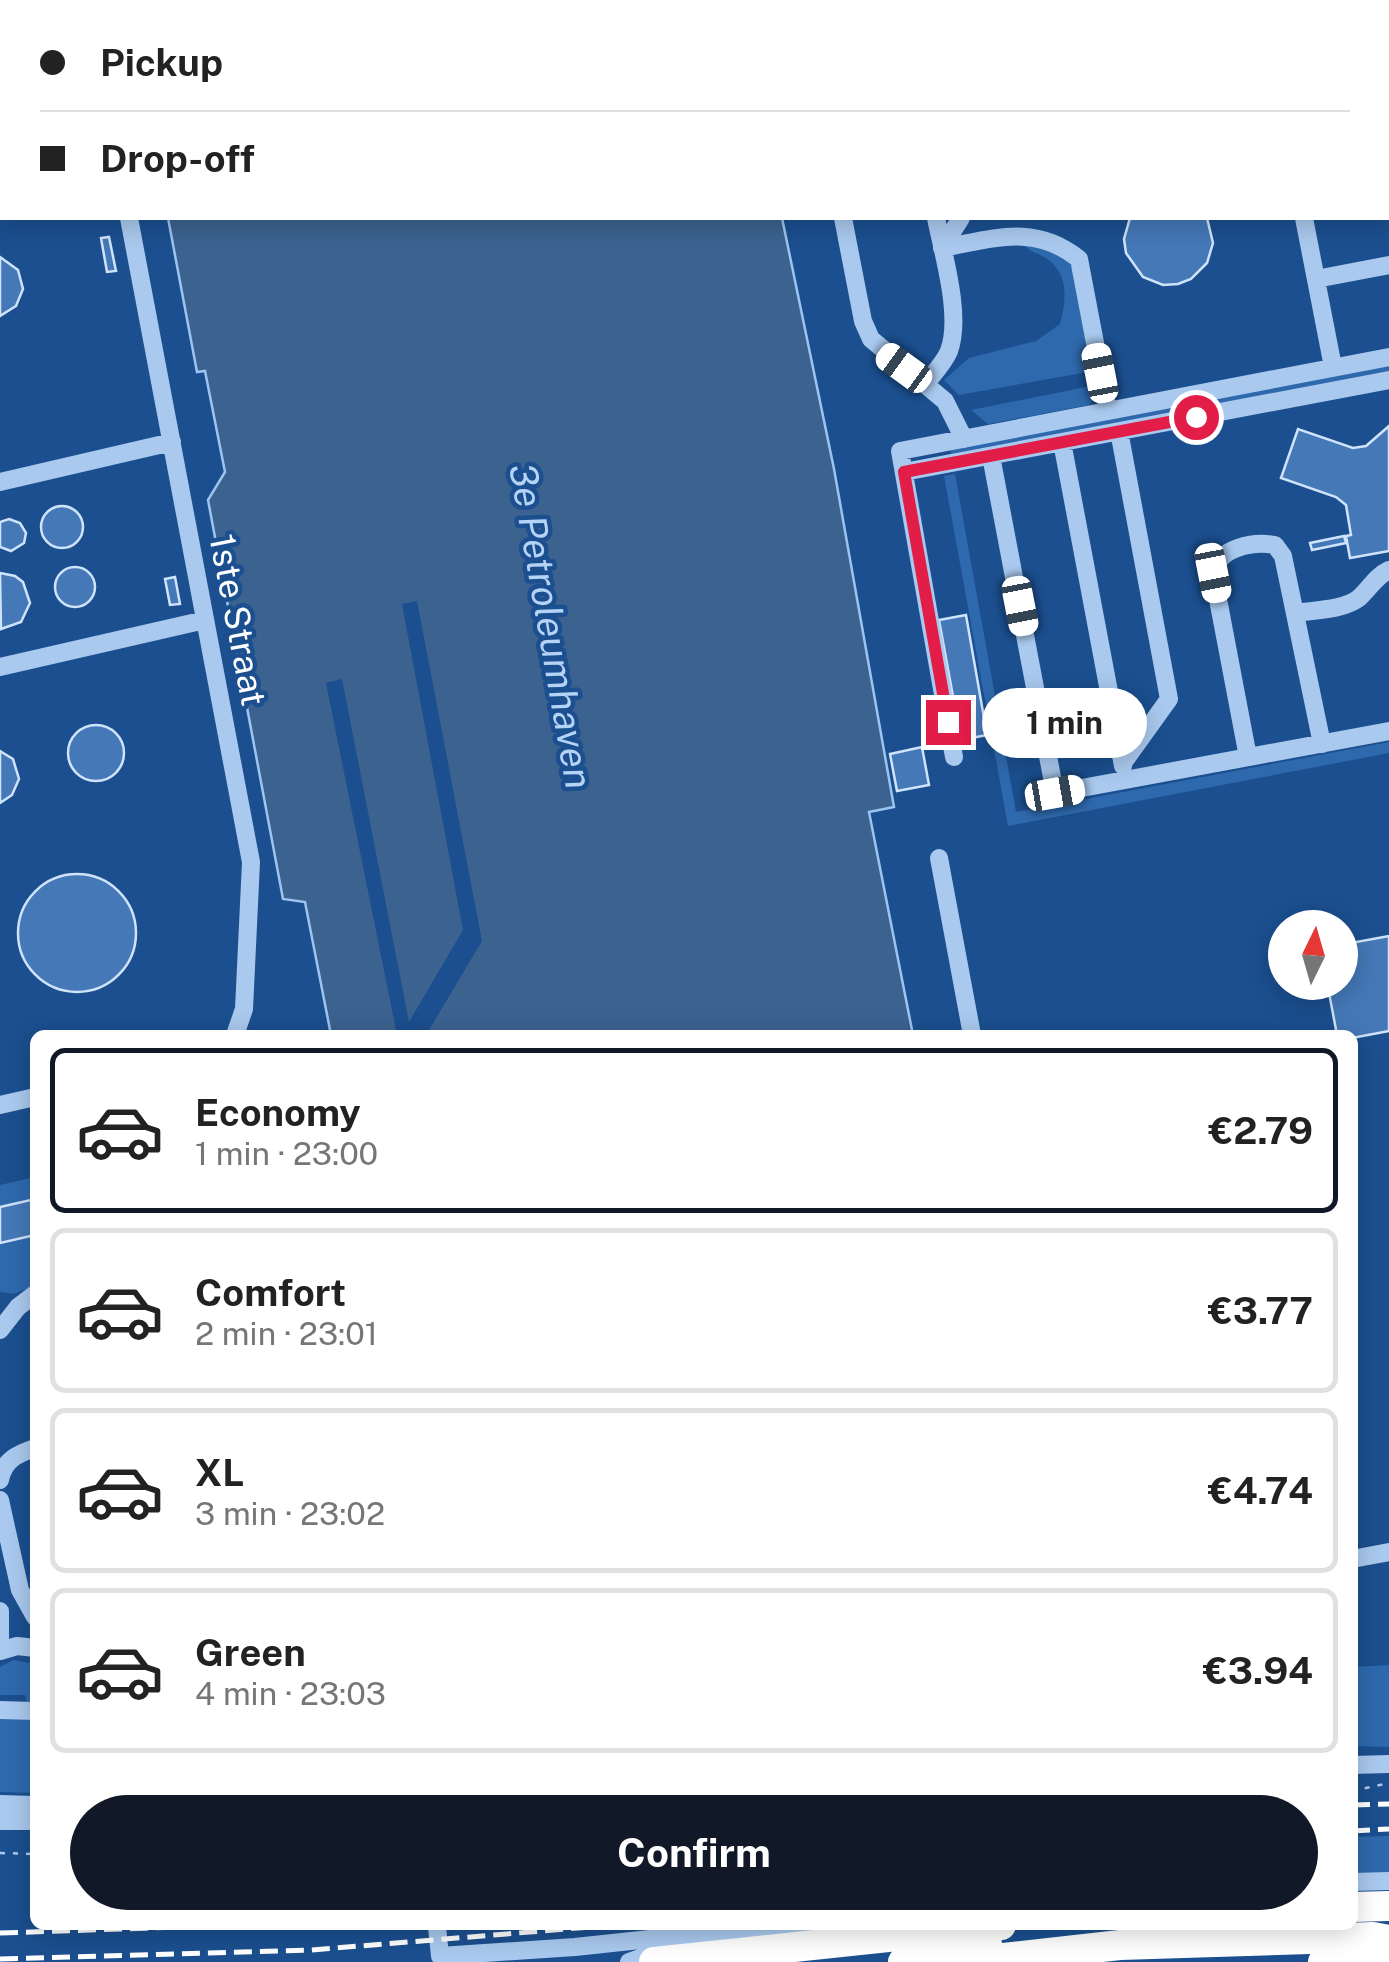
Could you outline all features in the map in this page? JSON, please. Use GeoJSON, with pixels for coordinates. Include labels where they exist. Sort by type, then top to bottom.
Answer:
{"type":"FeatureCollection","features":[{"type":"Feature","properties":{"kind":"highway"},"geometry":{"type":"LineString","coordinates":[[654,1962],[954,1930]]}},
{"type":"Feature","properties":{"kind":"highway"},"geometry":{"type":"LineString","coordinates":[[902,1962],[1026,1936],[1082,1930]]}},
{"type":"Feature","properties":{"kind":"highway"},"geometry":{"type":"LineString","coordinates":[[966,1962],[1120,1945],[1298,1938],[1389,1940]]}},
{"type":"Feature","properties":{"kind":"highway"},"geometry":{"type":"LineString","coordinates":[[1322,1962],[1389,1956]]}},
{"type":"Feature","properties":{"kind":"street","name":"1ste Straat"},"geometry":{"type":"LineString","coordinates":[[129,220],[251,862],[244,1008],[236,1030]]}},
{"type":"Feature","properties":{"kind":"street"},"geometry":{"type":"LineString","coordinates":[[843,220],[863,321],[871,339],[926,383],[955,415],[964,439]]}},
{"type":"Feature","properties":{"kind":"street"},"geometry":{"type":"LineString","coordinates":[[926,383],[948,353],[953,335],[936,220]]}},
{"type":"Feature","properties":{"kind":"street"},"geometry":{"type":"LineString","coordinates":[[942,248],[960,220]]}},
{"type":"Feature","properties":{"kind":"street"},"geometry":{"type":"LineString","coordinates":[[1304,220],[1333,367]]}},
{"type":"Feature","properties":{"kind":"street"},"geometry":{"type":"LineString","coordinates":[[942,248],[1028,235],[1064,247],[1079,259],[1108,410]]}},
{"type":"Feature","properties":{"kind":"street"},"geometry":{"type":"LineString","coordinates":[[1316,279],[1389,265]]}},
{"type":"Feature","properties":{"kind":"street"},"geometry":{"type":"LineString","coordinates":[[954,757],[900,451],[1389,357]]}},
{"type":"Feature","properties":{"kind":"street"},"geometry":{"type":"LineString","coordinates":[[904,472],[1389,380]]}},
{"type":"Feature","properties":{"kind":"street"},"geometry":{"type":"LineString","coordinates":[[1118,432],[1169,700],[1124,771]]}},
{"type":"Feature","properties":{"kind":"street"},"geometry":{"type":"LineString","coordinates":[[0,482],[172,442]]}},
{"type":"Feature","properties":{"kind":"street"},"geometry":{"type":"LineString","coordinates":[[1062,442],[1124,771]]}},
{"type":"Feature","properties":{"kind":"street"},"geometry":{"type":"LineString","coordinates":[[991,456],[1055,793],[1124,771],[1248,757],[1389,731]]}},
{"type":"Feature","properties":{"kind":"street"},"geometry":{"type":"LineString","coordinates":[[1248,757],[1213,573],[1215,564],[1227,552],[1266,544],[1283,556],[1322,744]]}},
{"type":"Feature","properties":{"kind":"street"},"geometry":{"type":"LineString","coordinates":[[1295,613],[1358,599],[1380,574],[1389,570]]}},
{"type":"Feature","properties":{"kind":"street"},"geometry":{"type":"LineString","coordinates":[[0,666],[205,620]]}},
{"type":"Feature","properties":{"kind":"street"},"geometry":{"type":"LineString","coordinates":[[939,858],[971,1030]]}},
{"type":"Feature","properties":{"kind":"street"},"geometry":{"type":"LineString","coordinates":[[0,1105],[30,1098]]}},
{"type":"Feature","properties":{"kind":"street"},"geometry":{"type":"LineString","coordinates":[[0,1330],[6,1307],[30,1296]]}},
{"type":"Feature","properties":{"kind":"street"},"geometry":{"type":"LineString","coordinates":[[0,1480],[8,1462],[30,1449]]}},
{"type":"Feature","properties":{"kind":"street"},"geometry":{"type":"LineString","coordinates":[[0,1500],[20,1590],[30,1608]]}},
{"type":"Feature","properties":{"kind":"street"},"geometry":{"type":"LineString","coordinates":[[1358,1558],[1389,1552]]}},
{"type":"Feature","properties":{"kind":"street"},"geometry":{"type":"LineString","coordinates":[[0,1611],[0,1638]]}},
{"type":"Feature","properties":{"kind":"street"},"geometry":{"type":"LineString","coordinates":[[0,1651],[30,1647]]}},
{"type":"Feature","properties":{"kind":"street"},"geometry":{"type":"LineString","coordinates":[[0,1710],[30,1711]]}},
{"type":"Feature","properties":{"kind":"street"},"geometry":{"type":"LineString","coordinates":[[1358,1765],[1389,1764]]}},
{"type":"Feature","properties":{"kind":"street"},"geometry":{"type":"LineString","coordinates":[[0,1804],[30,1805]]}},
{"type":"Feature","properties":{"kind":"street"},"geometry":{"type":"LineString","coordinates":[[0,1821],[30,1822]]}},
{"type":"Feature","properties":{"kind":"street"},"geometry":{"type":"LineString","coordinates":[[437,1930],[440,1956],[732,1930]]}},
{"type":"Feature","properties":{"kind":"street"},"geometry":{"type":"LineString","coordinates":[[629,1962],[695,1943],[777,1930]]}},
{"type":"Feature","properties":{"kind":"path"},"geometry":{"type":"LineString","coordinates":[[1358,1791],[1389,1783]]}},
{"type":"Feature","properties":{"kind":"path"},"geometry":{"type":"LineString","coordinates":[[0,1853],[30,1854]]}},
{"type":"Feature","properties":{"kind":"shaded area"},"geometry":{"type":"Polygon","coordinates":[[[1023,243],[1042,245],[1071,261],[1097,396],[1089,405],[988,424],[971,410],[1091,386],[1088,372],[959,395],[944,380],[969,358],[1036,341],[1060,324],[1064,299],[1060,275],[1050,261],[1023,243]]]}},
{"type":"Feature","properties":{"kind":"shaded area"},"geometry":{"type":"Polygon","coordinates":[[[1389,362],[1389,371],[951,454],[950,448],[1389,362]]]}},
{"type":"Feature","properties":{"kind":"shaded area"},"geometry":{"type":"Polygon","coordinates":[[[955,474],[1016,812],[1389,742],[1389,753],[1008,826],[944,476],[955,474]]]}},
{"type":"Feature","properties":{"kind":"shaded area"},"geometry":{"type":"Polygon","coordinates":[[[30,1178],[30,1288],[13,1294],[0,1292],[0,1185],[30,1178]]]}},
{"type":"Feature","properties":{"kind":"shaded area"},"geometry":{"type":"Polygon","coordinates":[[[13,1660],[30,1663],[30,1704],[25,1695],[0,1695],[0,1667],[13,1660]]]}},
{"type":"Feature","properties":{"kind":"shaded area"},"geometry":{"type":"Polygon","coordinates":[[[1389,1665],[1389,1747],[1358,1746],[1358,1667],[1389,1665]]]}},
{"type":"Feature","properties":{"kind":"shaded area"},"geometry":{"type":"Polygon","coordinates":[[[0,1717],[30,1717],[30,1793],[0,1792],[0,1717]]]}},
{"type":"Feature","properties":{"kind":"shaded area"},"geometry":{"type":"Polygon","coordinates":[[[1389,1836],[1389,1877],[1358,1879],[1358,1837],[1389,1836]]]}},
{"type":"Feature","properties":{"kind":"water","name":"3e Petroleumhaven"},"geometry":{"type":"Polygon","coordinates":[[[168,220],[782,220],[834,469],[894,807],[869,812],[912,1030],[330,1030],[305,902],[283,899],[208,500],[225,472],[205,371],[197,372],[168,220]]]}},
{"type":"Feature","properties":{"kind":"pier"},"geometry":{"type":"Polygon","coordinates":[[[417,601],[482,941],[429,1030],[396,1030],[326,683],[342,679],[409,1022],[463,930],[402,604],[417,601]]]}},
{"type":"Feature","properties":{"kind":"building"},"geometry":{"type":"Polygon","coordinates":[[[1129,220],[1207,220],[1213,243],[1207,263],[1191,279],[1163,285],[1143,277],[1126,253],[1124,239],[1129,220]]]}},
{"type":"Feature","properties":{"kind":"building"},"geometry":{"type":"Polygon","coordinates":[[[109,237],[116,271],[107,272],[101,238],[109,237]]]}},
{"type":"Feature","properties":{"kind":"building"},"geometry":{"type":"Polygon","coordinates":[[[0,257],[18,270],[23,289],[16,306],[0,316],[0,257]]]}},
{"type":"Feature","properties":{"kind":"building"},"geometry":{"type":"Polygon","coordinates":[[[1389,426],[1389,551],[1350,558],[1346,505],[1336,497],[1281,478],[1298,429],[1353,448],[1366,446],[1389,426]]]}},
{"type":"Feature","properties":{"kind":"building"},"geometry":{"type":"Polygon","coordinates":[[[62,506],[77,512],[83,527],[77,542],[62,548],[47,542],[41,527],[47,512],[62,506]]]}},
{"type":"Feature","properties":{"kind":"building"},"geometry":{"type":"Polygon","coordinates":[[[9,519],[20,523],[26,533],[24,543],[11,551],[0,547],[0,522],[9,519]]]}},
{"type":"Feature","properties":{"kind":"building"},"geometry":{"type":"Polygon","coordinates":[[[1344,536],[1346,543],[1312,550],[1310,543],[1344,536]]]}},
{"type":"Feature","properties":{"kind":"building"},"geometry":{"type":"Polygon","coordinates":[[[75,567],[89,573],[95,587],[89,601],[75,607],[61,601],[55,587],[61,573],[75,567]]]}},
{"type":"Feature","properties":{"kind":"building"},"geometry":{"type":"Polygon","coordinates":[[[0,573],[23,582],[30,603],[21,622],[1,629],[0,573]]]}},
{"type":"Feature","properties":{"kind":"building"},"geometry":{"type":"Polygon","coordinates":[[[175,577],[180,604],[170,605],[165,579],[175,577]]]}},
{"type":"Feature","properties":{"kind":"building"},"geometry":{"type":"Polygon","coordinates":[[[966,615],[987,735],[961,740],[939,620],[966,615]]]}},
{"type":"Feature","properties":{"kind":"building"},"geometry":{"type":"Polygon","coordinates":[[[96,725],[116,733],[124,753],[116,773],[96,781],[76,773],[68,753],[76,733],[96,725]]]}},
{"type":"Feature","properties":{"kind":"building"},"geometry":{"type":"Polygon","coordinates":[[[922,747],[929,785],[897,791],[890,754],[922,747]]]}},
{"type":"Feature","properties":{"kind":"building"},"geometry":{"type":"Polygon","coordinates":[[[0,751],[13,759],[19,779],[12,795],[0,803],[0,751]]]}},
{"type":"Feature","properties":{"kind":"building"},"geometry":{"type":"Polygon","coordinates":[[[77,874],[100,878],[119,891],[132,910],[136,933],[132,956],[119,975],[100,988],[77,992],[54,988],[35,975],[22,956],[18,933],[22,910],[35,891],[54,878],[77,874]]]}},
{"type":"Feature","properties":{"kind":"building"},"geometry":{"type":"Polygon","coordinates":[[[1389,936],[1389,1031],[1358,1037],[1358,1030],[1336,1030],[1330,1000],[1358,1000],[1358,942],[1389,936]]]}},
{"type":"Feature","properties":{"kind":"building"},"geometry":{"type":"Polygon","coordinates":[[[30,1200],[30,1236],[0,1243],[0,1207],[30,1200]]]}},
{"type":"Feature","properties":{"kind":"railway"},"geometry":{"type":"LineString","coordinates":[[1358,1805],[1389,1804]]}},
{"type":"Feature","properties":{"kind":"railway"},"geometry":{"type":"LineString","coordinates":[[1358,1831],[1389,1829]]}},
{"type":"Feature","properties":{"kind":"railway"},"geometry":{"type":"LineString","coordinates":[[0,1933],[91,1930]]}},
{"type":"Feature","properties":{"kind":"railway"},"geometry":{"type":"LineString","coordinates":[[0,1959],[311,1950],[554,1930]]}},
{"type":"Feature","properties":{"kind":"route"},"geometry":{"type":"LineString","coordinates":[[948,722],[904,472],[1196,417]]}}]}
